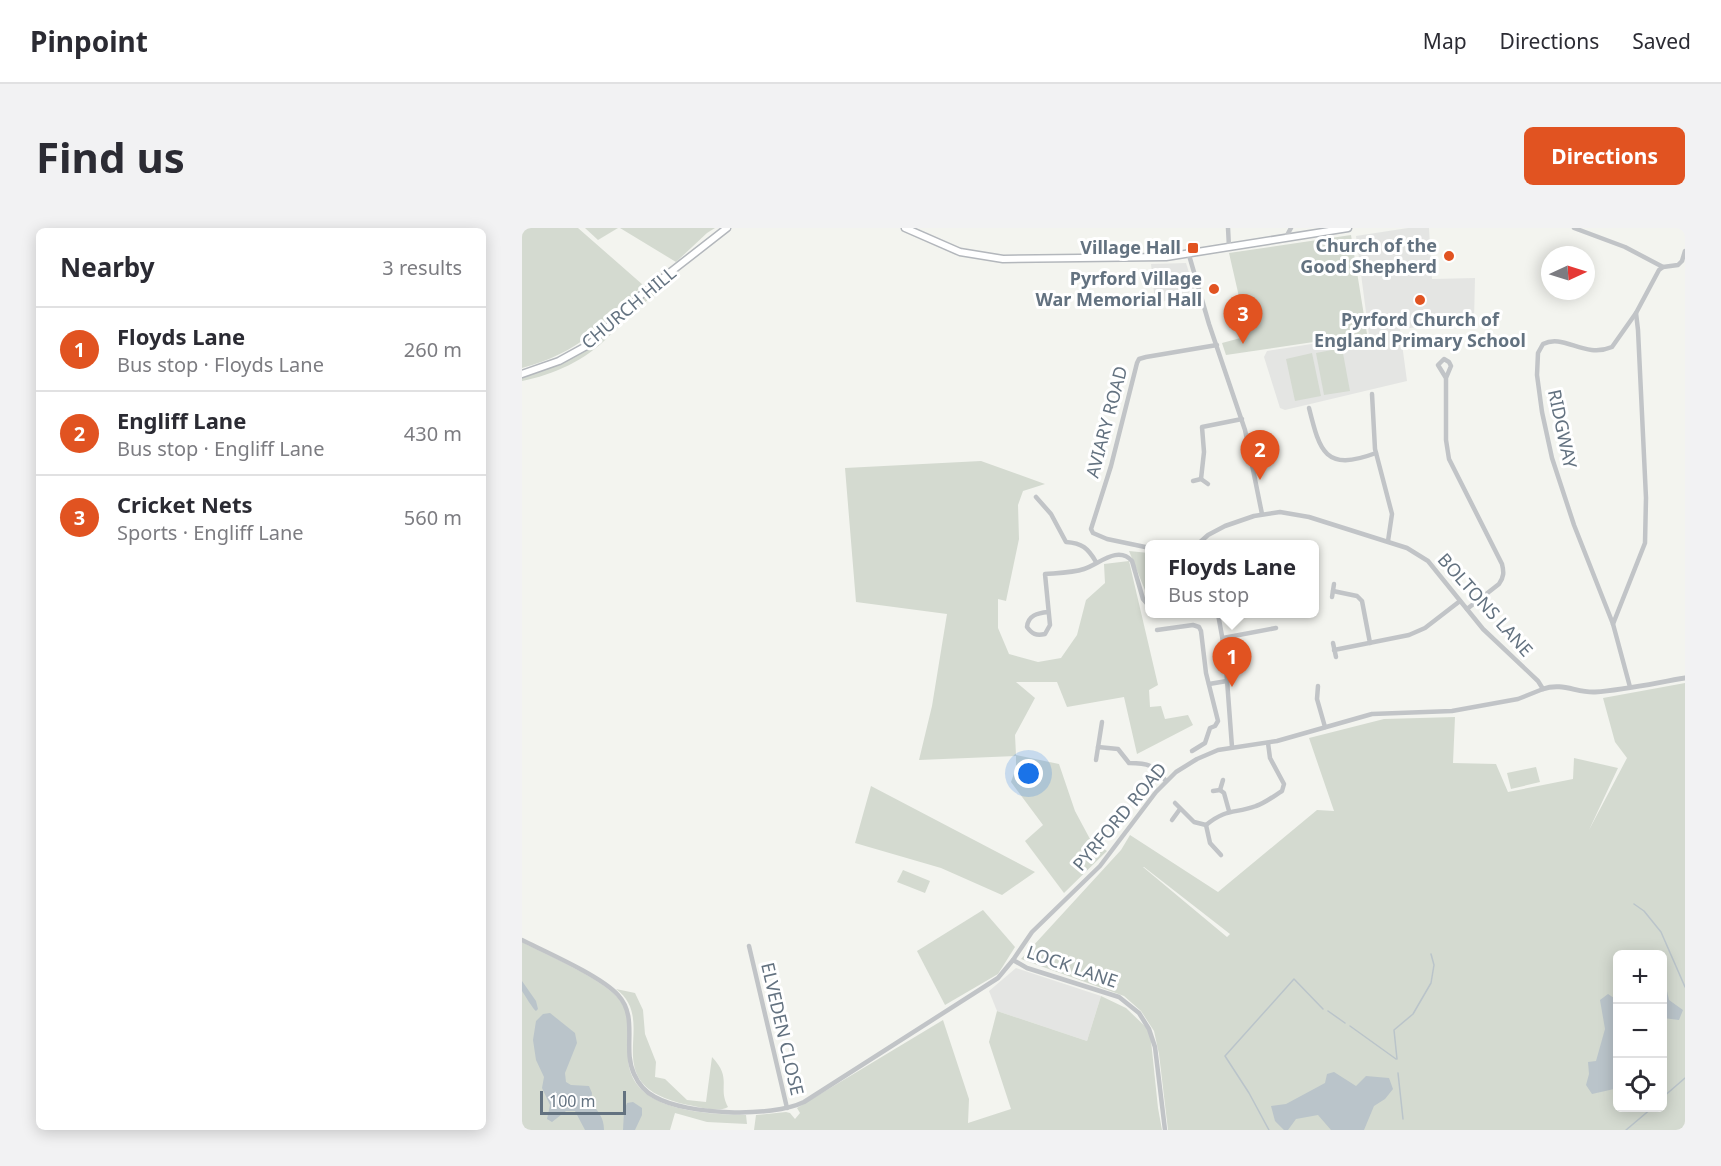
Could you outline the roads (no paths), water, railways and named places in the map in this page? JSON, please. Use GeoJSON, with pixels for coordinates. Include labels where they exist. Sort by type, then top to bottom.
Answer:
{"type":"FeatureCollection","features":[{"type":"Feature","properties":{"kind":"main road","name":"CHURCH HILL"},"geometry":{"type":"LineString","coordinates":[[522,374],[559,362],[590,344],[641,296],[728,228]]}},
{"type":"Feature","properties":{"kind":"main road"},"geometry":{"type":"LineString","coordinates":[[904,228],[953,249],[989,258],[1143,258],[1189,255],[1286,237],[1310,230],[1348,228]]}},
{"type":"Feature","properties":{"kind":"street"},"geometry":{"type":"LineString","coordinates":[[1227,228],[1230,247]]}},
{"type":"Feature","properties":{"kind":"street"},"geometry":{"type":"LineString","coordinates":[[1286,237],[1291,228]]}},
{"type":"Feature","properties":{"kind":"street"},"geometry":{"type":"LineString","coordinates":[[1574,228],[1625,247],[1663,267]]}},
{"type":"Feature","properties":{"kind":"street","name":"RIDGWAY"},"geometry":{"type":"LineString","coordinates":[[1630,687],[1613,624],[1576,533],[1552,458],[1540,400],[1537,358],[1543,344],[1551,340],[1587,350],[1609,348],[1617,342],[1636,313],[1658,272],[1663,267],[1678,266],[1685,251]]}},
{"type":"Feature","properties":{"kind":"street"},"geometry":{"type":"LineString","coordinates":[[1189,255],[1242,419],[1262,514]]}},
{"type":"Feature","properties":{"kind":"street"},"geometry":{"type":"LineString","coordinates":[[1613,624],[1645,543],[1646,498],[1636,313]]}},
{"type":"Feature","properties":{"kind":"street","name":"AVIARY ROAD"},"geometry":{"type":"LineString","coordinates":[[1145,547],[1107,540],[1092,533],[1091,529],[1111,466],[1139,359],[1217,345]]}},
{"type":"Feature","properties":{"kind":"street"},"geometry":{"type":"LineString","coordinates":[[1446,378],[1446,440],[1449,459],[1503,570],[1499,584],[1467,609]]}},
{"type":"Feature","properties":{"kind":"street"},"geometry":{"type":"LineString","coordinates":[[1372,394],[1375,400],[1376,453],[1392,514],[1392,527],[1388,541]]}},
{"type":"Feature","properties":{"kind":"street"},"geometry":{"type":"LineString","coordinates":[[1309,408],[1313,415],[1320,447],[1330,457],[1353,461],[1376,453]]}},
{"type":"Feature","properties":{"kind":"street"},"geometry":{"type":"LineString","coordinates":[[1201,479],[1204,452],[1202,427],[1242,419]]}},
{"type":"Feature","properties":{"kind":"street"},"geometry":{"type":"LineString","coordinates":[[1193,481],[1201,479],[1208,484]]}},
{"type":"Feature","properties":{"kind":"street"},"geometry":{"type":"LineString","coordinates":[[1036,496],[1051,514],[1065,543],[1079,543],[1086,547],[1096,562]]}},
{"type":"Feature","properties":{"kind":"street","name":"BOLTONS LANE"},"geometry":{"type":"LineString","coordinates":[[1203,540],[1216,530],[1262,514],[1274,513],[1296,514],[1407,548],[1428,561],[1483,629],[1544,689]]}},
{"type":"Feature","properties":{"kind":"street"},"geometry":{"type":"LineString","coordinates":[[1048,612],[1038,613],[1028,621],[1027,627],[1033,634],[1039,636],[1048,631],[1050,625],[1045,574],[1084,569],[1096,562],[1122,554],[1132,561],[1145,602]]}},
{"type":"Feature","properties":{"kind":"street"},"geometry":{"type":"LineString","coordinates":[[1332,597],[1334,584]]}},
{"type":"Feature","properties":{"kind":"street"},"geometry":{"type":"LineString","coordinates":[[1333,591],[1357,597],[1362,602],[1370,643]]}},
{"type":"Feature","properties":{"kind":"street"},"geometry":{"type":"LineString","coordinates":[[1334,650],[1409,635],[1425,628],[1460,601]]}},
{"type":"Feature","properties":{"kind":"street"},"geometry":{"type":"LineString","coordinates":[[1219,618],[1223,638],[1232,747]]}},
{"type":"Feature","properties":{"kind":"street"},"geometry":{"type":"LineString","coordinates":[[1157,630],[1192,625],[1199,627],[1217,722],[1210,728],[1205,743],[1192,751]]}},
{"type":"Feature","properties":{"kind":"street"},"geometry":{"type":"LineString","coordinates":[[1223,638],[1276,628]]}},
{"type":"Feature","properties":{"kind":"street"},"geometry":{"type":"LineString","coordinates":[[1333,643],[1336,657]]}},
{"type":"Feature","properties":{"kind":"street","name":"PYRFORD ROAD"},"geometry":{"type":"LineString","coordinates":[[787,1108],[804,1102],[993,981],[1013,960],[1036,927],[1100,866],[1132,822],[1166,782],[1183,767],[1197,759],[1218,750],[1268,743],[1385,712],[1438,713],[1465,710],[1518,699],[1553,686],[1591,692],[1685,678]]}},
{"type":"Feature","properties":{"kind":"street"},"geometry":{"type":"LineString","coordinates":[[1209,684],[1227,681]]}},
{"type":"Feature","properties":{"kind":"street"},"geometry":{"type":"LineString","coordinates":[[1318,686],[1317,699],[1325,727]]}},
{"type":"Feature","properties":{"kind":"street"},"geometry":{"type":"LineString","coordinates":[[1096,760],[1102,722]]}},
{"type":"Feature","properties":{"kind":"street"},"geometry":{"type":"LineString","coordinates":[[1217,854],[1206,836],[1206,825],[1214,818],[1229,811],[1257,806],[1284,788],[1270,758],[1268,743]]}},
{"type":"Feature","properties":{"kind":"street"},"geometry":{"type":"LineString","coordinates":[[1098,747],[1118,749],[1129,764],[1152,766],[1166,782]]}},
{"type":"Feature","properties":{"kind":"street"},"geometry":{"type":"LineString","coordinates":[[1220,790],[1223,780]]}},
{"type":"Feature","properties":{"kind":"street"},"geometry":{"type":"LineString","coordinates":[[1220,790],[1224,793],[1229,811]]}},
{"type":"Feature","properties":{"kind":"street"},"geometry":{"type":"LineString","coordinates":[[1213,791],[1220,790]]}},
{"type":"Feature","properties":{"kind":"street"},"geometry":{"type":"LineString","coordinates":[[1175,803],[1194,822],[1206,825]]}},
{"type":"Feature","properties":{"kind":"street"},"geometry":{"type":"LineString","coordinates":[[1172,820],[1180,809]]}},
{"type":"Feature","properties":{"kind":"street"},"geometry":{"type":"LineString","coordinates":[[522,940],[590,976],[618,995],[629,1019],[631,1067],[639,1083],[649,1094],[671,1103],[714,1112],[787,1108]]}},
{"type":"Feature","properties":{"kind":"street","name":"ELVEDEN CLOSE"},"geometry":{"type":"LineString","coordinates":[[749,946],[787,1108]]}},
{"type":"Feature","properties":{"kind":"street","name":"ELVEDEN CLOSE"},"geometry":{"type":"LineString","coordinates":[[743,959],[751,957]]}},
{"type":"Feature","properties":{"kind":"street","name":"LOCK LANE"},"geometry":{"type":"LineString","coordinates":[[1013,960],[1027,968],[1119,997],[1139,1013],[1149,1029],[1155,1047],[1165,1130]]}},
{"type":"Feature","properties":{"kind":"waterway"},"geometry":{"type":"LineString","coordinates":[[1634,904],[1644,911],[1661,932],[1685,987]]}},
{"type":"Feature","properties":{"kind":"waterway"},"geometry":{"type":"LineString","coordinates":[[1397,1059],[1394,1030],[1413,1014],[1431,983],[1434,965],[1431,954]]}},
{"type":"Feature","properties":{"kind":"waterway"},"geometry":{"type":"LineString","coordinates":[[1269,1130],[1225,1056],[1294,979],[1323,1009]]}},
{"type":"Feature","properties":{"kind":"waterway"},"geometry":{"type":"LineString","coordinates":[[1328,1011],[1345,1023]]}},
{"type":"Feature","properties":{"kind":"waterway"},"geometry":{"type":"LineString","coordinates":[[1350,1026],[1396,1059]]}},
{"type":"Feature","properties":{"kind":"waterway"},"geometry":{"type":"LineString","coordinates":[[1398,1073],[1403,1119]]}},
{"type":"Feature","properties":{"kind":"waterway"},"geometry":{"type":"LineString","coordinates":[[1667,1094],[1685,1078]]}},
{"type":"Feature","properties":{"kind":"waterway"},"geometry":{"type":"LineString","coordinates":[[1626,1130],[1647,1112]]}},
{"type":"Feature","properties":{"kind":"place","name":"Village Hall"},"geometry":{"type":"Point","coordinates":[1193,248]}},
{"type":"Feature","properties":{"kind":"place","name":"Church of the Good Shepherd"},"geometry":{"type":"Point","coordinates":[1449,256]}},
{"type":"Feature","properties":{"kind":"place","name":"Pyrford Village War Memorial Hall"},"geometry":{"type":"Point","coordinates":[1214,289]}},
{"type":"Feature","properties":{"kind":"place","name":"Pyrford Church of England Primary School"},"geometry":{"type":"Point","coordinates":[1420,300]}},
{"type":"Feature","properties":{"kind":"place","name":"Cricket Nets"},"geometry":{"type":"Point","coordinates":[1243,344]}},
{"type":"Feature","properties":{"kind":"place","name":"Engliff Lane"},"geometry":{"type":"Point","coordinates":[1260,480]}},
{"type":"Feature","properties":{"kind":"place","name":"Floyds Lane"},"geometry":{"type":"Point","coordinates":[1232,687]}}]}
